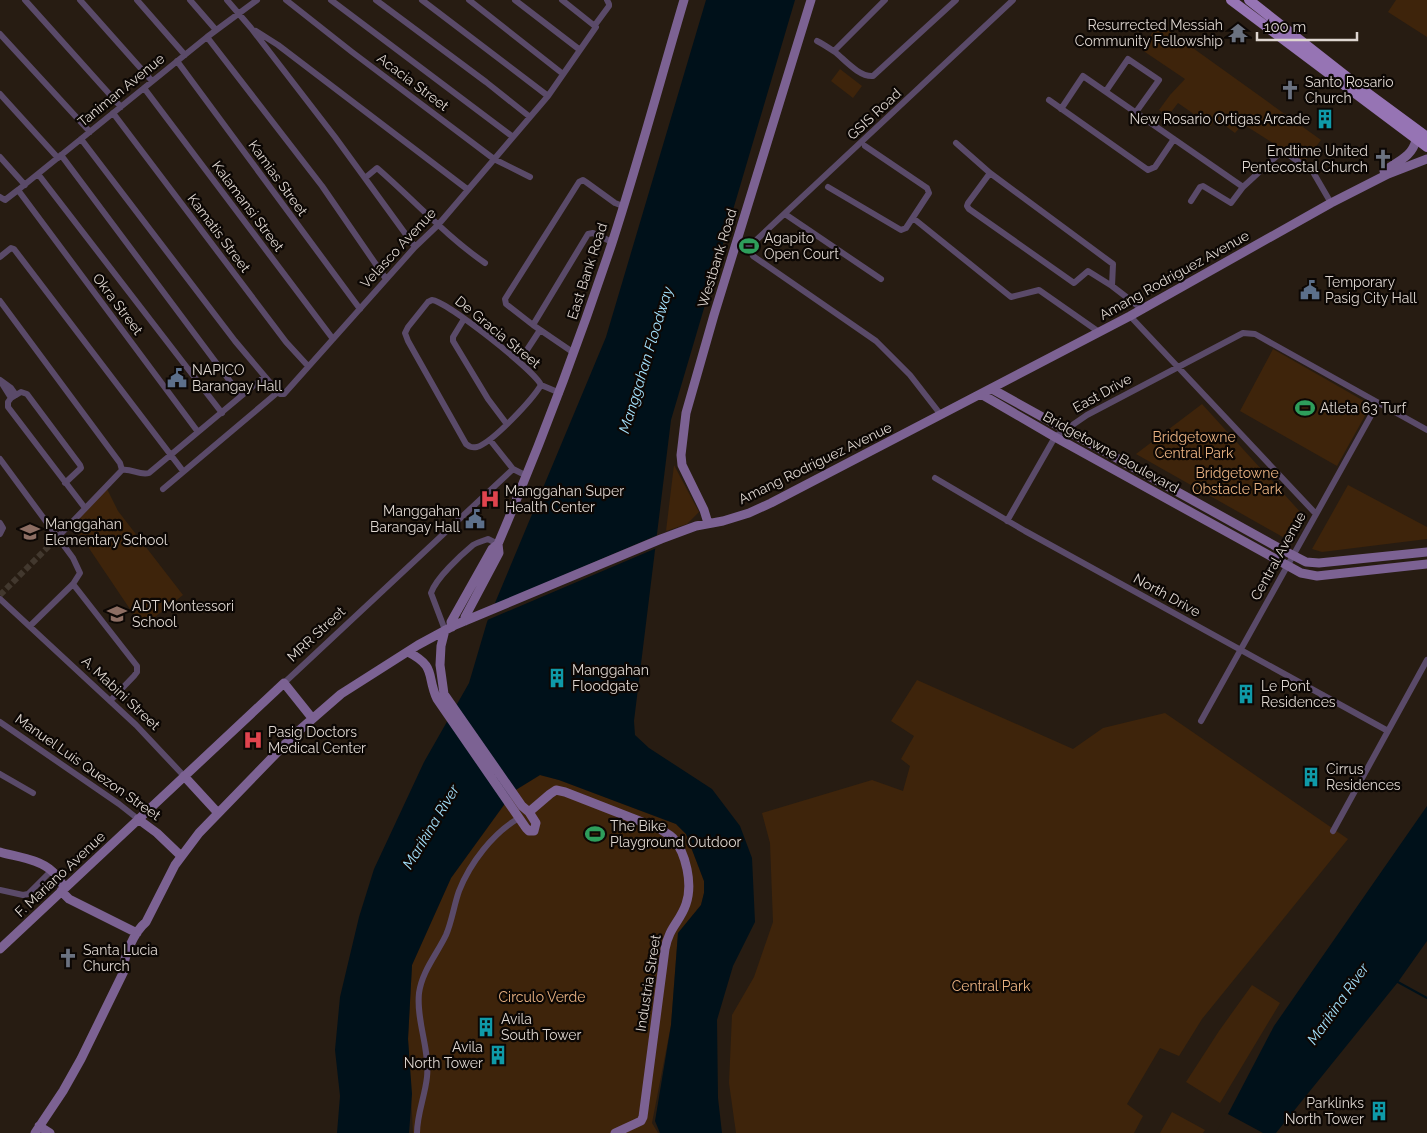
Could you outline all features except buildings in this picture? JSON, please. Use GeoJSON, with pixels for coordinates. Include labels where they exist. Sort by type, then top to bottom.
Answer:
{"type":"FeatureCollection","features":[{"type":"Feature","properties":{"kind":"main road"},"geometry":{"type":"LineString","coordinates":[[1231,0],[1416,140],[1427,146]]}},
{"type":"Feature","properties":{"kind":"main road"},"geometry":{"type":"LineString","coordinates":[[1249,0],[1366,92],[1427,137]]}},
{"type":"Feature","properties":{"kind":"street"},"geometry":{"type":"LineString","coordinates":[[25,0],[121,107]]}},
{"type":"Feature","properties":{"kind":"street"},"geometry":{"type":"LineString","coordinates":[[80,0],[152,81]]}},
{"type":"Feature","properties":{"kind":"street"},"geometry":{"type":"LineString","coordinates":[[137,0],[185,55]]}},
{"type":"Feature","properties":{"kind":"street"},"geometry":{"type":"LineString","coordinates":[[190,0],[216,30]]}},
{"type":"Feature","properties":{"kind":"street"},"geometry":{"type":"LineString","coordinates":[[227,0],[251,28],[365,178],[414,247]]}},
{"type":"Feature","properties":{"kind":"street","name":"Taniman Avenue"},"geometry":{"type":"LineString","coordinates":[[1,198],[5,200],[25,185],[207,37],[257,0]]}},
{"type":"Feature","properties":{"kind":"street","name":"Acacia Street"},"geometry":{"type":"LineString","coordinates":[[286,0],[494,159],[530,177]]}},
{"type":"Feature","properties":{"kind":"street"},"geometry":{"type":"LineString","coordinates":[[330,0],[513,137]]}},
{"type":"Feature","properties":{"kind":"street"},"geometry":{"type":"LineString","coordinates":[[376,0],[530,117]]}},
{"type":"Feature","properties":{"kind":"street"},"geometry":{"type":"LineString","coordinates":[[422,0],[548,96]]}},
{"type":"Feature","properties":{"kind":"street"},"geometry":{"type":"LineString","coordinates":[[469,0],[564,74]]}},
{"type":"Feature","properties":{"kind":"street"},"geometry":{"type":"LineString","coordinates":[[515,0],[580,50]]}},
{"type":"Feature","properties":{"kind":"street"},"geometry":{"type":"LineString","coordinates":[[562,0],[596,26]]}},
{"type":"Feature","properties":{"kind":"street","name":"Velasco Avenue"},"geometry":{"type":"LineString","coordinates":[[278,392],[284,394],[414,247],[438,225],[548,96],[609,6],[606,0]]}},
{"type":"Feature","properties":{"kind":"street","name":"East Bank Road"},"geometry":{"type":"LineString","coordinates":[[440,696],[441,646],[448,629],[492,549],[498,544],[560,393],[612,242],[684,0]]}},
{"type":"Feature","properties":{"kind":"street","name":"Westbank Road"},"geometry":{"type":"LineString","coordinates":[[708,524],[704,510],[682,465],[683,430],[688,406],[737,241],[811,0]]}},
{"type":"Feature","properties":{"kind":"street"},"geometry":{"type":"LineString","coordinates":[[834,51],[885,0]]}},
{"type":"Feature","properties":{"kind":"street"},"geometry":{"type":"LineString","coordinates":[[817,41],[834,51],[868,77],[872,76],[956,0]]}},
{"type":"Feature","properties":{"kind":"street","name":"GSIS Road"},"geometry":{"type":"LineString","coordinates":[[751,246],[1013,0]]}},
{"type":"Feature","properties":{"kind":"street"},"geometry":{"type":"LineString","coordinates":[[251,28],[278,45],[467,189]]}},
{"type":"Feature","properties":{"kind":"street"},"geometry":{"type":"LineString","coordinates":[[0,34],[90,132]]}},
{"type":"Feature","properties":{"kind":"street"},"geometry":{"type":"LineString","coordinates":[[207,37],[322,186],[386,279]]}},
{"type":"Feature","properties":{"kind":"street"},"geometry":{"type":"LineString","coordinates":[[1106,91],[1128,59],[1159,80],[1136,112]]}},
{"type":"Feature","properties":{"kind":"street","name":"Kamias Street"},"geometry":{"type":"LineString","coordinates":[[177,61],[360,309]]}},
{"type":"Feature","properties":{"kind":"street"},"geometry":{"type":"LineString","coordinates":[[1061,109],[1083,76],[1243,187]]}},
{"type":"Feature","properties":{"kind":"street","name":"Kalamansi Street"},"geometry":{"type":"LineString","coordinates":[[144,88],[333,339]]}},
{"type":"Feature","properties":{"kind":"street"},"geometry":{"type":"LineString","coordinates":[[0,94],[60,157],[241,396]]}},
{"type":"Feature","properties":{"kind":"street"},"geometry":{"type":"LineString","coordinates":[[1048,100],[1148,170],[1155,167],[1174,140]]}},
{"type":"Feature","properties":{"kind":"street","name":"Kamatis Street"},"geometry":{"type":"LineString","coordinates":[[113,113],[286,342],[308,366]]}},
{"type":"Feature","properties":{"kind":"street"},"geometry":{"type":"LineString","coordinates":[[81,139],[229,333],[278,392],[163,488]]}},
{"type":"Feature","properties":{"kind":"street","name":"Amang Rodriguez Avenue"},"geometry":{"type":"LineString","coordinates":[[1371,182],[1410,154],[1416,140]]}},
{"type":"Feature","properties":{"kind":"street"},"geometry":{"type":"LineString","coordinates":[[956,143],[990,173],[1113,264],[1112,286]]}},
{"type":"Feature","properties":{"kind":"street"},"geometry":{"type":"LineString","coordinates":[[828,187],[901,230],[906,228],[929,193],[927,188],[865,146]]}},
{"type":"Feature","properties":{"kind":"street"},"geometry":{"type":"LineString","coordinates":[[1191,202],[1200,187],[1203,186],[1231,203],[1243,187],[1282,151],[1313,172],[1331,202]]}},
{"type":"Feature","properties":{"kind":"street"},"geometry":{"type":"LineString","coordinates":[[0,156],[25,185]]}},
{"type":"Feature","properties":{"kind":"street","name":"Amang Rodriguez Avenue"},"geometry":{"type":"LineString","coordinates":[[37,1130],[82,1059],[122,972],[129,963],[146,928],[146,922],[181,856],[218,813],[312,718],[340,694],[418,645],[480,614],[661,538],[696,526],[728,520],[771,503],[1130,316],[1331,202],[1371,182],[1427,159]]}},
{"type":"Feature","properties":{"kind":"street"},"geometry":{"type":"LineString","coordinates":[[365,178],[377,168],[408,195],[461,247],[485,263]]}},
{"type":"Feature","properties":{"kind":"street"},"geometry":{"type":"LineString","coordinates":[[990,173],[968,204],[969,209],[1074,283],[1088,271],[1112,286],[1142,309]]}},
{"type":"Feature","properties":{"kind":"street"},"geometry":{"type":"LineString","coordinates":[[38,174],[222,413]]}},
{"type":"Feature","properties":{"kind":"street"},"geometry":{"type":"LineString","coordinates":[[574,353],[506,304],[505,299],[579,182],[583,180],[615,203],[623,206]]}},
{"type":"Feature","properties":{"kind":"street","name":"Okra Street"},"geometry":{"type":"LineString","coordinates":[[18,190],[198,432]]}},
{"type":"Feature","properties":{"kind":"street"},"geometry":{"type":"LineString","coordinates":[[785,214],[881,279]]}},
{"type":"Feature","properties":{"kind":"street"},"geometry":{"type":"LineString","coordinates":[[913,218],[1011,297],[1039,290],[1099,332]]}},
{"type":"Feature","properties":{"kind":"street"},"geometry":{"type":"LineString","coordinates":[[533,325],[588,234],[593,233],[612,242]]}},
{"type":"Feature","properties":{"kind":"street"},"geometry":{"type":"LineString","coordinates":[[737,241],[751,246],[753,256],[876,341],[910,374],[941,414]]}},
{"type":"Feature","properties":{"kind":"street"},"geometry":{"type":"LineString","coordinates":[[0,257],[11,248],[14,248],[183,471]]}},
{"type":"Feature","properties":{"kind":"street","name":"De Gracia Street"},"geometry":{"type":"LineString","coordinates":[[432,300],[441,302],[464,319],[519,362],[536,377],[541,385],[530,401],[490,440],[476,447],[470,447],[466,444],[405,333],[428,302],[432,300]]}},
{"type":"Feature","properties":{"kind":"street"},"geometry":{"type":"LineString","coordinates":[[0,301],[120,463],[122,470]]}},
{"type":"Feature","properties":{"kind":"street"},"geometry":{"type":"LineString","coordinates":[[1130,316],[1316,514]]}},
{"type":"Feature","properties":{"kind":"street"},"geometry":{"type":"LineString","coordinates":[[464,319],[452,337],[453,341],[488,399],[506,423]]}},
{"type":"Feature","properties":{"kind":"street"},"geometry":{"type":"LineString","coordinates":[[519,362],[540,330]]}},
{"type":"Feature","properties":{"kind":"street","name":"East Drive"},"geometry":{"type":"LineString","coordinates":[[1008,521],[1055,437],[1087,415],[1243,333],[1255,334],[1378,403]]}},
{"type":"Feature","properties":{"kind":"street"},"geometry":{"type":"LineString","coordinates":[[56,540],[122,470],[126,469],[145,474],[171,455],[264,377]]}},
{"type":"Feature","properties":{"kind":"street"},"geometry":{"type":"LineString","coordinates":[[0,381],[14,396]]}},
{"type":"Feature","properties":{"kind":"street"},"geometry":{"type":"LineString","coordinates":[[541,385],[560,393]]}},
{"type":"Feature","properties":{"kind":"street","name":"Bridgetowne Boulevard"},"geometry":{"type":"LineString","coordinates":[[992,389],[1292,556],[1312,563],[1427,552]]}},
{"type":"Feature","properties":{"kind":"street"},"geometry":{"type":"LineString","coordinates":[[65,483],[79,471],[80,465],[27,394],[21,392],[8,402],[8,407],[65,483],[85,508]]}},
{"type":"Feature","properties":{"kind":"street","name":"Bridgetowne Boulevard"},"geometry":{"type":"LineString","coordinates":[[981,394],[1301,573],[1317,576],[1427,564]]}},
{"type":"Feature","properties":{"kind":"street"},"geometry":{"type":"LineString","coordinates":[[1378,403],[1427,430]]}},
{"type":"Feature","properties":{"kind":"street","name":"Central Avenue"},"geometry":{"type":"LineString","coordinates":[[1201,721],[1378,403]]}},
{"type":"Feature","properties":{"kind":"street"},"geometry":{"type":"LineString","coordinates":[[490,440],[513,468],[527,476]]}},
{"type":"Feature","properties":{"kind":"street"},"geometry":{"type":"LineString","coordinates":[[0,459],[56,540],[73,558],[80,573],[73,584],[30,626]]}},
{"type":"Feature","properties":{"kind":"street","name":"MRR Street"},"geometry":{"type":"LineString","coordinates":[[138,819],[513,468]]}},
{"type":"Feature","properties":{"kind":"street","name":"North Drive"},"geometry":{"type":"LineString","coordinates":[[935,478],[1008,521],[1388,731]]}},
{"type":"Feature","properties":{"kind":"street"},"geometry":{"type":"LineString","coordinates":[[0,523],[3,528],[0,534]]}},
{"type":"Feature","properties":{"kind":"street"},"geometry":{"type":"LineString","coordinates":[[448,629],[431,593],[433,586],[475,544],[488,539],[498,544]]}},
{"type":"Feature","properties":{"kind":"street","name":"East Bank Road"},"geometry":{"type":"LineString","coordinates":[[465,621],[465,617],[499,553],[498,544]]}},
{"type":"Feature","properties":{"kind":"street"},"geometry":{"type":"LineString","coordinates":[[73,584],[137,666],[137,672],[134,676],[110,700]]}},
{"type":"Feature","properties":{"kind":"street","name":"A. Mabini Street"},"geometry":{"type":"LineString","coordinates":[[0,599],[110,700],[164,753],[218,813]]}},
{"type":"Feature","properties":{"kind":"street"},"geometry":{"type":"LineString","coordinates":[[417,1133],[418,1116],[427,1075],[427,1060],[419,1003],[421,984],[425,972],[438,951],[447,931],[459,891],[473,864],[520,811],[440,696],[434,691],[429,666],[418,645]]}},
{"type":"Feature","properties":{"kind":"street"},"geometry":{"type":"LineString","coordinates":[[408,652],[419,657],[429,666]]}},
{"type":"Feature","properties":{"kind":"street"},"geometry":{"type":"LineString","coordinates":[[1333,831],[1358,777],[1388,731],[1427,660]]}},
{"type":"Feature","properties":{"kind":"street"},"geometry":{"type":"LineString","coordinates":[[429,666],[433,662],[440,665]]}},
{"type":"Feature","properties":{"kind":"street"},"geometry":{"type":"LineString","coordinates":[[284,683],[312,718]]}},
{"type":"Feature","properties":{"kind":"street"},"geometry":{"type":"LineString","coordinates":[[1319,703],[1323,695]]}},
{"type":"Feature","properties":{"kind":"street","name":"Manuel Luis Quezon Street"},"geometry":{"type":"LineString","coordinates":[[0,722],[119,804],[157,833],[181,856]]}},
{"type":"Feature","properties":{"kind":"street"},"geometry":{"type":"LineString","coordinates":[[0,774],[33,793]]}},
{"type":"Feature","properties":{"kind":"street","name":"Industria Street"},"geometry":{"type":"LineString","coordinates":[[520,811],[556,790],[566,792],[660,829],[672,837],[680,849],[686,866],[688,893],[686,904],[670,929],[666,943],[643,1117],[641,1121],[615,1133]]}},
{"type":"Feature","properties":{"kind":"street","name":"F. Mariano Avenue"},"geometry":{"type":"LineString","coordinates":[[0,949],[138,819]]}},
{"type":"Feature","properties":{"kind":"street"},"geometry":{"type":"LineString","coordinates":[[0,852],[38,862],[52,870],[69,899],[137,933]]}},
{"type":"Feature","properties":{"kind":"street"},"geometry":{"type":"LineString","coordinates":[[0,890],[24,895],[28,894],[52,870]]}},
{"type":"Feature","properties":{"kind":"street","name":"Amang Rodriguez Avenue"},"geometry":{"type":"LineString","coordinates":[[122,972],[124,960],[140,926],[146,922]]}},
{"type":"Feature","properties":{"kind":"street"},"geometry":{"type":"LineString","coordinates":[[37,1130],[50,1133]]}},
{"type":"Feature","properties":{"kind":"green space"},"geometry":{"type":"Polygon","coordinates":[[[1396,0],[1427,0],[1427,37],[1388,12],[1396,0]]]}},
{"type":"Feature","properties":{"kind":"green space"},"geometry":{"type":"Polygon","coordinates":[[[1158,23],[1321,140],[1304,163],[1243,124],[1235,133],[1215,118],[1211,126],[1178,103],[1168,116],[1159,110],[1185,79],[1142,50],[1158,23]]]}},
{"type":"Feature","properties":{"kind":"green space"},"geometry":{"type":"Polygon","coordinates":[[[840,69],[862,86],[853,98],[831,81],[840,69]]]}},
{"type":"Feature","properties":{"kind":"green space","name":"Atleta 63 Turf"},"geometry":{"type":"Polygon","coordinates":[[[1273,349],[1371,405],[1337,466],[1240,411],[1273,349]]]}},
{"type":"Feature","properties":{"kind":"green space"},"geometry":{"type":"Polygon","coordinates":[[[1202,404],[1303,515],[1288,540],[1136,454],[1202,404]]]}},
{"type":"Feature","properties":{"kind":"green space"},"geometry":{"type":"Polygon","coordinates":[[[674,465],[699,512],[687,524],[666,531],[674,465]]]}},
{"type":"Feature","properties":{"kind":"green space"},"geometry":{"type":"Polygon","coordinates":[[[1348,485],[1427,527],[1427,539],[1322,552],[1312,549],[1348,485]]]}},
{"type":"Feature","properties":{"kind":"green space"},"geometry":{"type":"Polygon","coordinates":[[[106,487],[118,511],[183,595],[142,627],[72,523],[106,487]]]}},
{"type":"Feature","properties":{"kind":"green space","name":"Central Park"},"geometry":{"type":"Polygon","coordinates":[[[917,680],[1073,749],[1103,728],[1165,713],[1348,839],[1202,1019],[1179,1056],[1160,1048],[1127,1104],[1143,1116],[1134,1133],[736,1133],[729,1083],[732,1015],[754,977],[773,922],[770,843],[762,813],[872,780],[903,791],[910,766],[901,759],[914,736],[891,721],[917,680]]]}},
{"type":"Feature","properties":{"kind":"green space","name":"Circulo Verde"},"geometry":{"type":"Polygon","coordinates":[[[540,775],[559,780],[676,824],[686,834],[704,881],[701,905],[678,933],[671,1025],[652,1123],[658,1133],[413,1133],[408,1039],[412,965],[451,878],[514,791],[540,775]]]}},
{"type":"Feature","properties":{"kind":"green space"},"geometry":{"type":"Polygon","coordinates":[[[1252,985],[1280,1003],[1220,1103],[1186,1082],[1252,985]]]}},
{"type":"Feature","properties":{"kind":"green space"},"geometry":{"type":"Polygon","coordinates":[[[1172,1112],[1205,1130],[1203,1133],[1160,1133],[1172,1112]]]}},
{"type":"Feature","properties":{"kind":"water"},"geometry":{"type":"Polygon","coordinates":[[[706,0],[795,0],[671,420],[634,721],[635,735],[649,748],[712,789],[740,826],[752,858],[755,922],[733,966],[717,1020],[718,1098],[722,1133],[660,1133],[655,1121],[671,1025],[678,933],[701,905],[704,893],[704,881],[686,834],[676,824],[559,780],[540,775],[514,791],[451,878],[412,965],[408,1039],[412,1094],[409,1133],[337,1133],[340,1096],[335,1050],[340,997],[359,917],[374,869],[424,762],[469,683],[487,622],[606,337],[706,0]]]}},
{"type":"Feature","properties":{"kind":"water","name":"Marikina River"},"geometry":{"type":"Polygon","coordinates":[[[1427,806],[1427,941],[1398,982],[1276,1133],[1218,1133],[1274,1026],[1427,806]]]}},
{"type":"Feature","properties":{"kind":"pier"},"geometry":{"type":"Polygon","coordinates":[[[660,534],[659,547],[485,621],[491,606],[660,534]]]}},
{"type":"Feature","properties":{"kind":"pier"},"geometry":{"type":"Polygon","coordinates":[[[1226,1113],[1263,1133],[1216,1133],[1226,1113]]]}},
{"type":"Feature","properties":{"kind":"waterway"},"geometry":{"type":"LineString","coordinates":[[1396,981],[1427,998]]}},
{"type":"Feature","properties":{"kind":"tunnel"},"geometry":{"type":"LineString","coordinates":[[0,595],[53,542]]}},
{"type":"Feature","properties":{"kind":"place","name":"Resurrected Messiah Community Fellowship"},"geometry":{"type":"Point","coordinates":[1238,33]}},
{"type":"Feature","properties":{"kind":"place","name":"Santo Rosario Church"},"geometry":{"type":"Point","coordinates":[1290,90]}},
{"type":"Feature","properties":{"kind":"place","name":"New Rosario Ortigas Arcade"},"geometry":{"type":"Point","coordinates":[1325,119]}},
{"type":"Feature","properties":{"kind":"place","name":"Endtime United Pentecostal Church"},"geometry":{"type":"Point","coordinates":[1383,159]}},
{"type":"Feature","properties":{"kind":"place","name":"Agapito Open Court"},"geometry":{"type":"Point","coordinates":[749,246]}},
{"type":"Feature","properties":{"kind":"place","name":"Temporary Pasig City Hall"},"geometry":{"type":"Point","coordinates":[1310,290]}},
{"type":"Feature","properties":{"kind":"place","name":"NAPICO Barangay Hall"},"geometry":{"type":"Point","coordinates":[177,378]}},
{"type":"Feature","properties":{"kind":"place","name":"Atleta 63 Turf"},"geometry":{"type":"Point","coordinates":[1305,408]}},
{"type":"Feature","properties":{"kind":"place","name":"Manggahan Super Health Center"},"geometry":{"type":"Point","coordinates":[490,499]}},
{"type":"Feature","properties":{"kind":"place","name":"Manggahan Barangay Hall"},"geometry":{"type":"Point","coordinates":[475,519]}},
{"type":"Feature","properties":{"kind":"place","name":"Manggahan Elementary School"},"geometry":{"type":"Point","coordinates":[30,532]}},
{"type":"Feature","properties":{"kind":"place","name":"ADT Montessori School"},"geometry":{"type":"Point","coordinates":[117,614]}},
{"type":"Feature","properties":{"kind":"place","name":"Manggahan Floodgate"},"geometry":{"type":"Point","coordinates":[557,678]}},
{"type":"Feature","properties":{"kind":"place","name":"Le Pont Residences"},"geometry":{"type":"Point","coordinates":[1246,694]}},
{"type":"Feature","properties":{"kind":"place","name":"Pasig Doctors Medical Center"},"geometry":{"type":"Point","coordinates":[253,740]}},
{"type":"Feature","properties":{"kind":"place","name":"Cirrus Residences"},"geometry":{"type":"Point","coordinates":[1311,777]}},
{"type":"Feature","properties":{"kind":"place","name":"The Bike Playground Outdoor"},"geometry":{"type":"Point","coordinates":[595,834]}},
{"type":"Feature","properties":{"kind":"place","name":"Santa Lucia Church"},"geometry":{"type":"Point","coordinates":[68,958]}},
{"type":"Feature","properties":{"kind":"place","name":"Avila South Tower"},"geometry":{"type":"Point","coordinates":[486,1027]}},
{"type":"Feature","properties":{"kind":"place","name":"Avila North Tower"},"geometry":{"type":"Point","coordinates":[498,1055]}},
{"type":"Feature","properties":{"kind":"place","name":"Parklinks North Tower"},"geometry":{"type":"Point","coordinates":[1379,1111]}},
{"type":"Feature","properties":{"kind":"water label","name":"Manggahan Floodway"},"geometry":{"type":"Point","coordinates":[646,360]}},
{"type":"Feature","properties":{"kind":"park label","name":"Bridgetowne Central Park"},"geometry":{"type":"Point","coordinates":[1194,446]}},
{"type":"Feature","properties":{"kind":"park label","name":"Bridgetowne Obstacle Park"},"geometry":{"type":"Point","coordinates":[1237,482]}}]}
